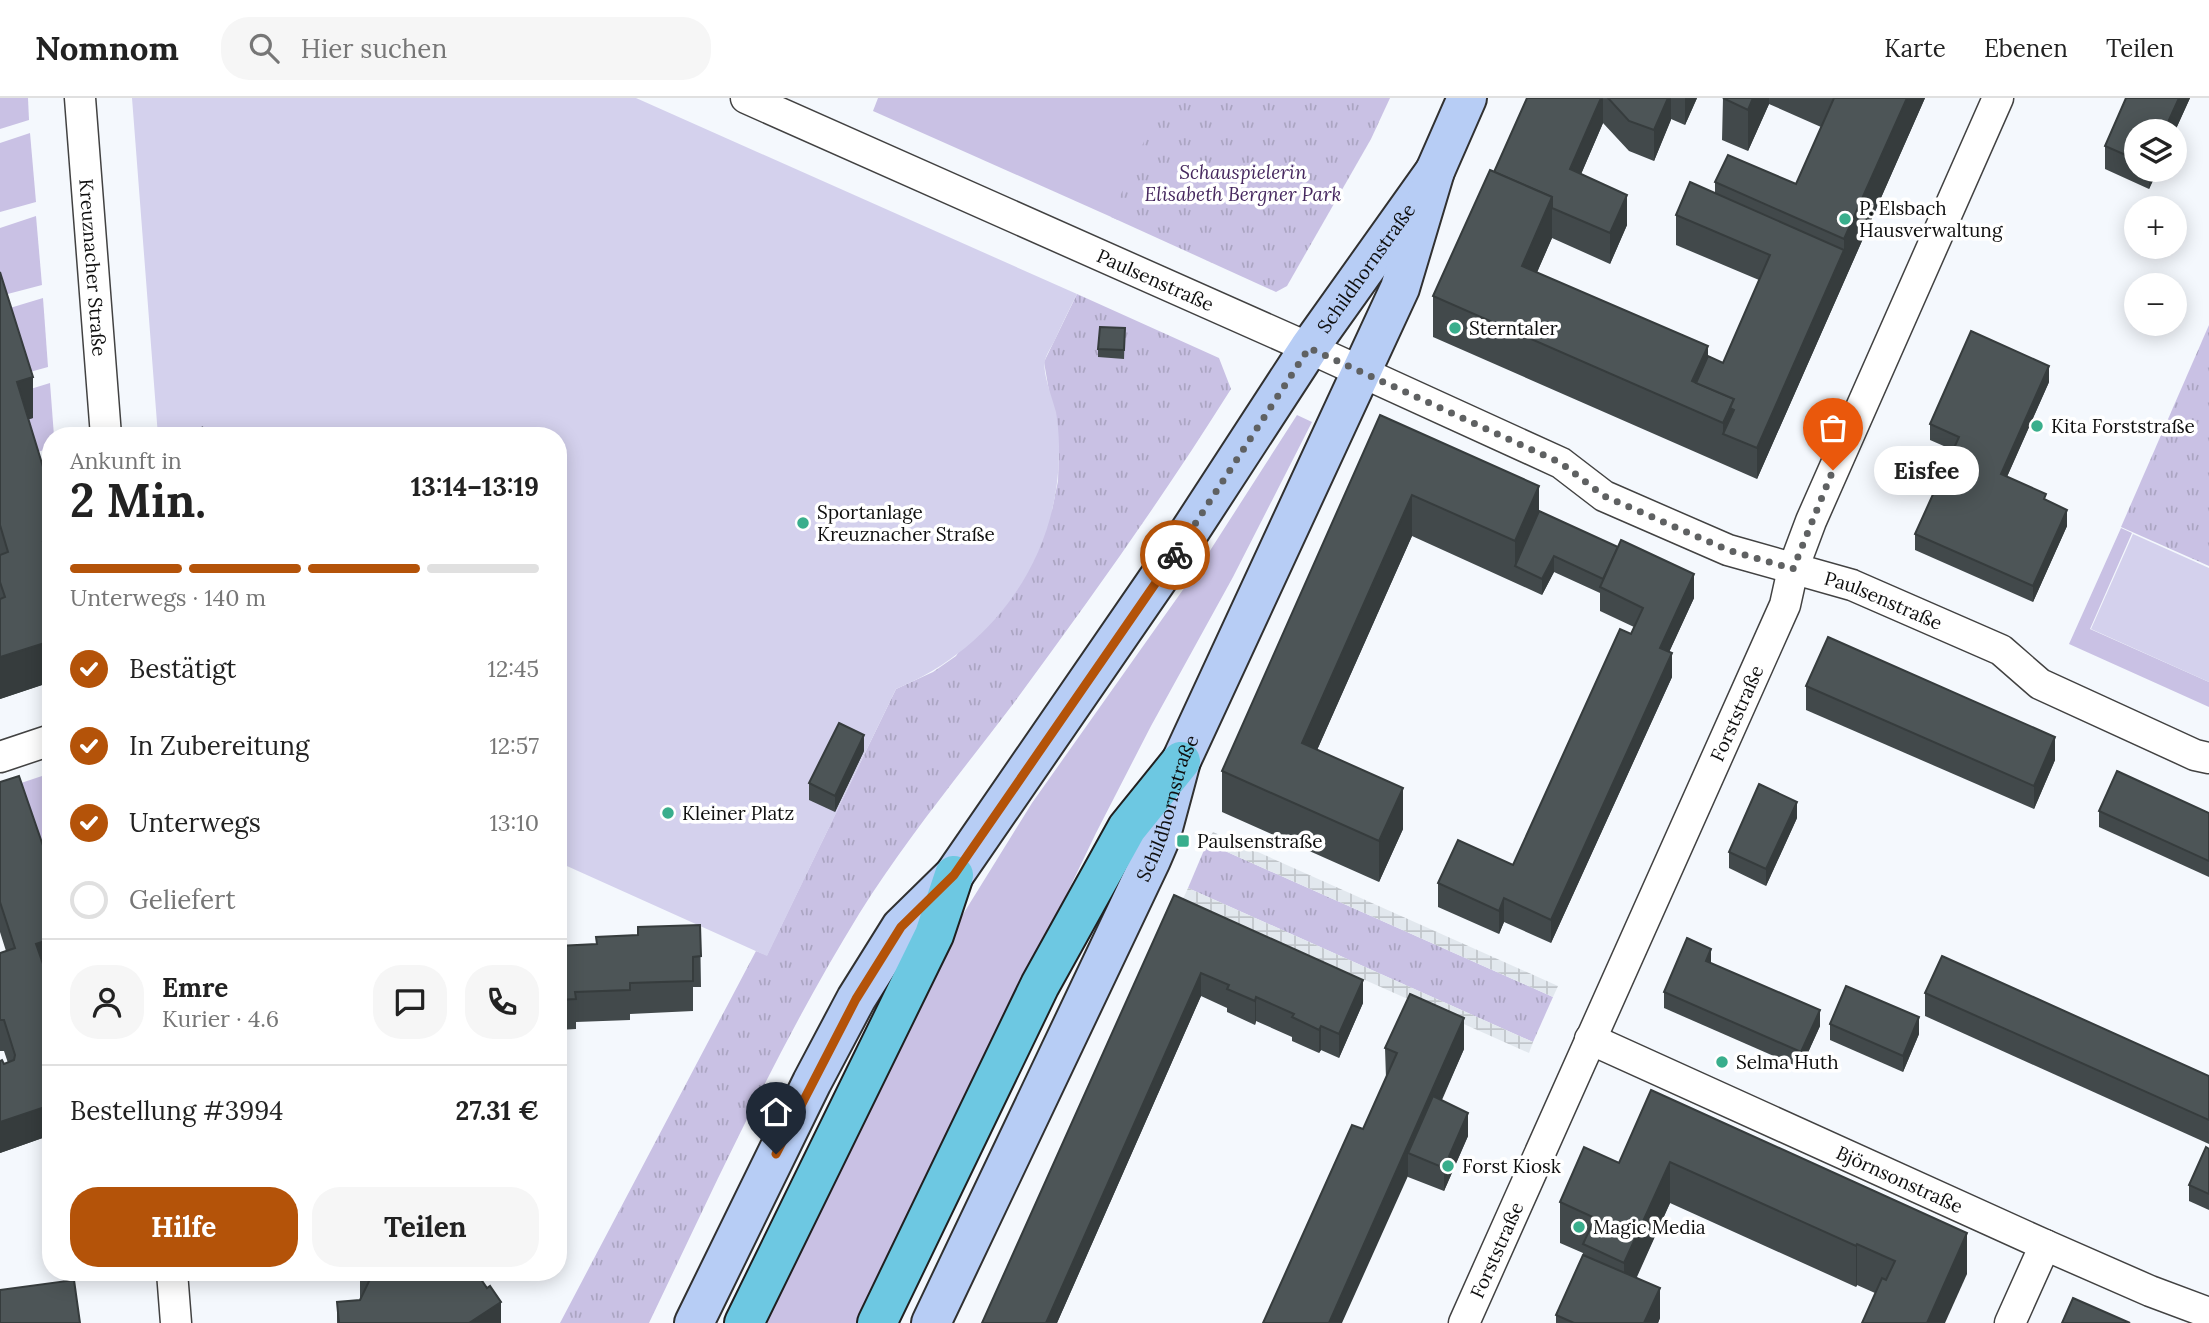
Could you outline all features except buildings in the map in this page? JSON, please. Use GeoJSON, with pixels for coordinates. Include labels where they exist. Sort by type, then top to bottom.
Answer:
{"type":"FeatureCollection","features":[{"type":"Feature","properties":{"kind":"highway"},"geometry":{"type":"LineString","coordinates":[[877,1323],[1041,985],[1127,828],[1181,761]]}},
{"type":"Feature","properties":{"kind":"highway"},"geometry":{"type":"LineString","coordinates":[[744,1323],[934,935],[954,875]]}},
{"type":"Feature","properties":{"kind":"main road","name":"Schildhornstraße"},"geometry":{"type":"LineString","coordinates":[[931,1323],[1151,860],[1160,839],[1181,761],[1400,288],[1435,171],[1467,98]]}},
{"type":"Feature","properties":{"kind":"main road","name":"Schildhornstraße"},"geometry":{"type":"LineString","coordinates":[[694,1323],[806,1094],[856,999],[901,927],[954,875],[1173,557],[1309,348],[1435,171]]}},
{"type":"Feature","properties":{"kind":"street","name":"Kreuznacher Straße"},"geometry":{"type":"LineString","coordinates":[[80,98],[105,427]]}},
{"type":"Feature","properties":{"kind":"street","name":"Paulsenstraße"},"geometry":{"type":"LineString","coordinates":[[746,98],[1561,463],[1604,496],[1728,550],[1852,585],[2001,650],[2040,684],[2195,755],[2209,758]]}},
{"type":"Feature","properties":{"kind":"street","name":"Forststraße"},"geometry":{"type":"LineString","coordinates":[[1464,1323],[1785,605],[1793,569],[1811,521],[1998,98]]}},
{"type":"Feature","properties":{"kind":"street"},"geometry":{"type":"LineString","coordinates":[[0,757],[42,743]]}},
{"type":"Feature","properties":{"kind":"street","name":"Björnsonstraße"},"geometry":{"type":"LineString","coordinates":[[1590,1039],[2045,1245],[2150,1291],[2209,1313]]}},
{"type":"Feature","properties":{"kind":"street"},"geometry":{"type":"LineString","coordinates":[[2010,1323],[2045,1245]]}},
{"type":"Feature","properties":{"kind":"street"},"geometry":{"type":"LineString","coordinates":[[173,1281],[176,1323]]}},
{"type":"Feature","properties":{"kind":"green space"},"geometry":{"type":"Polygon","coordinates":[[[0,98],[28,98],[29,120],[0,129],[0,98]]]}},
{"type":"Feature","properties":{"kind":"green space"},"geometry":{"type":"Polygon","coordinates":[[[878,98],[1239,98],[1118,220],[873,111],[878,98]]]}},
{"type":"Feature","properties":{"kind":"green space","name":"Schauspielerin Elisabeth Bergner Park"},"geometry":{"type":"Polygon","coordinates":[[[1163,98],[1390,98],[1371,139],[1287,286],[1276,292],[1111,217],[1163,98]]]}},
{"type":"Feature","properties":{"kind":"green space"},"geometry":{"type":"Polygon","coordinates":[[[30,133],[36,202],[0,212],[0,143],[30,133]]]}},
{"type":"Feature","properties":{"kind":"green space"},"geometry":{"type":"Polygon","coordinates":[[[36,216],[42,285],[0,296],[0,228],[36,216]]]}},
{"type":"Feature","properties":{"kind":"green space"},"geometry":{"type":"Polygon","coordinates":[[[1077,294],[1219,358],[1231,389],[1096,590],[913,835],[859,914],[775,1064],[649,1323],[560,1323],[756,951],[767,955],[896,689],[933,672],[956,656],[1052,510],[1058,481],[1059,449],[1044,362],[1077,294]]]}},
{"type":"Feature","properties":{"kind":"green space"},"geometry":{"type":"Polygon","coordinates":[[[43,298],[48,367],[19,375],[0,311],[43,298]]]}},
{"type":"Feature","properties":{"kind":"green space"},"geometry":{"type":"Polygon","coordinates":[[[2209,325],[2209,566],[2121,527],[2209,325]]]}},
{"type":"Feature","properties":{"kind":"green space"},"geometry":{"type":"Polygon","coordinates":[[[50,383],[53,427],[42,427],[42,451],[27,455],[17,423],[24,391],[50,383]]]}},
{"type":"Feature","properties":{"kind":"green space"},"geometry":{"type":"Polygon","coordinates":[[[1297,415],[1312,422],[1233,577],[1096,833],[861,1323],[759,1323],[952,932],[1032,803],[1204,560],[1297,415]]]}},
{"type":"Feature","properties":{"kind":"green space"},"geometry":{"type":"Polygon","coordinates":[[[2121,528],[2132,533],[2090,629],[2209,682],[2209,707],[2069,644],[2121,528]]]}},
{"type":"Feature","properties":{"kind":"green space"},"geometry":{"type":"Polygon","coordinates":[[[42,776],[42,844],[33,847],[12,786],[42,776]]]}},
{"type":"Feature","properties":{"kind":"green space"},"geometry":{"type":"Polygon","coordinates":[[[1207,843],[1553,997],[1533,1042],[1188,888],[1207,843]]]}},
{"type":"Feature","properties":{"kind":"shaded area","name":"Sportanlage Kreuznacher Straße"},"geometry":{"type":"Polygon","coordinates":[[[132,98],[636,98],[1077,294],[1047,354],[1044,366],[1056,412],[1059,449],[1056,488],[1048,526],[1034,561],[1015,594],[991,624],[963,650],[931,672],[896,689],[767,956],[567,866],[567,427],[157,427],[132,98]]]}},
{"type":"Feature","properties":{"kind":"shaded area"},"geometry":{"type":"Polygon","coordinates":[[[2133,534],[2209,568],[2209,682],[2091,629],[2133,534]]]}},
{"type":"Feature","properties":{"kind":"shaded area"},"geometry":{"type":"Polygon","coordinates":[[[1213,832],[1558,986],[1553,997],[1207,843],[1213,832]]]}},
{"type":"Feature","properties":{"kind":"shaded area"},"geometry":{"type":"Polygon","coordinates":[[[1188,888],[1533,1042],[1529,1053],[1183,899],[1188,888]]]}},
{"type":"Feature","properties":{"kind":"way so far"},"geometry":{"type":"LineString","coordinates":[[1175,555],[1309,348],[1561,463],[1604,496],[1728,550],[1793,569],[1833,470]]}},
{"type":"Feature","properties":{"kind":"place","name":"P. Elsbach Hausverwaltung"},"geometry":{"type":"Point","coordinates":[1845,219]}},
{"type":"Feature","properties":{"kind":"place","name":"Sterntaler"},"geometry":{"type":"Point","coordinates":[1455,328]}},
{"type":"Feature","properties":{"kind":"place","name":"Kita Forststraße"},"geometry":{"type":"Point","coordinates":[2037,426]}},
{"type":"Feature","properties":{"kind":"place","name":"Eisfee"},"geometry":{"type":"Point","coordinates":[1833,470]}},
{"type":"Feature","properties":{"kind":"place","name":"Sportanlage Kreuznacher Straße"},"geometry":{"type":"Point","coordinates":[803,523]}},
{"type":"Feature","properties":{"kind":"place","name":"Kleiner Platz"},"geometry":{"type":"Point","coordinates":[668,813]}},
{"type":"Feature","properties":{"kind":"place","name":"Paulsenstraße"},"geometry":{"type":"Point","coordinates":[1183,841]}},
{"type":"Feature","properties":{"kind":"place","name":"Selma Huth"},"geometry":{"type":"Point","coordinates":[1722,1062]}},
{"type":"Feature","properties":{"kind":"place","name":"Forst Kiosk"},"geometry":{"type":"Point","coordinates":[1448,1166]}},
{"type":"Feature","properties":{"kind":"place","name":"Magic Media"},"geometry":{"type":"Point","coordinates":[1579,1227]}},
{"type":"Feature","properties":{"kind":"route"},"geometry":{"type":"LineString","coordinates":[[776,1154],[856,999],[901,927],[954,875],[1175,555]]}}]}
